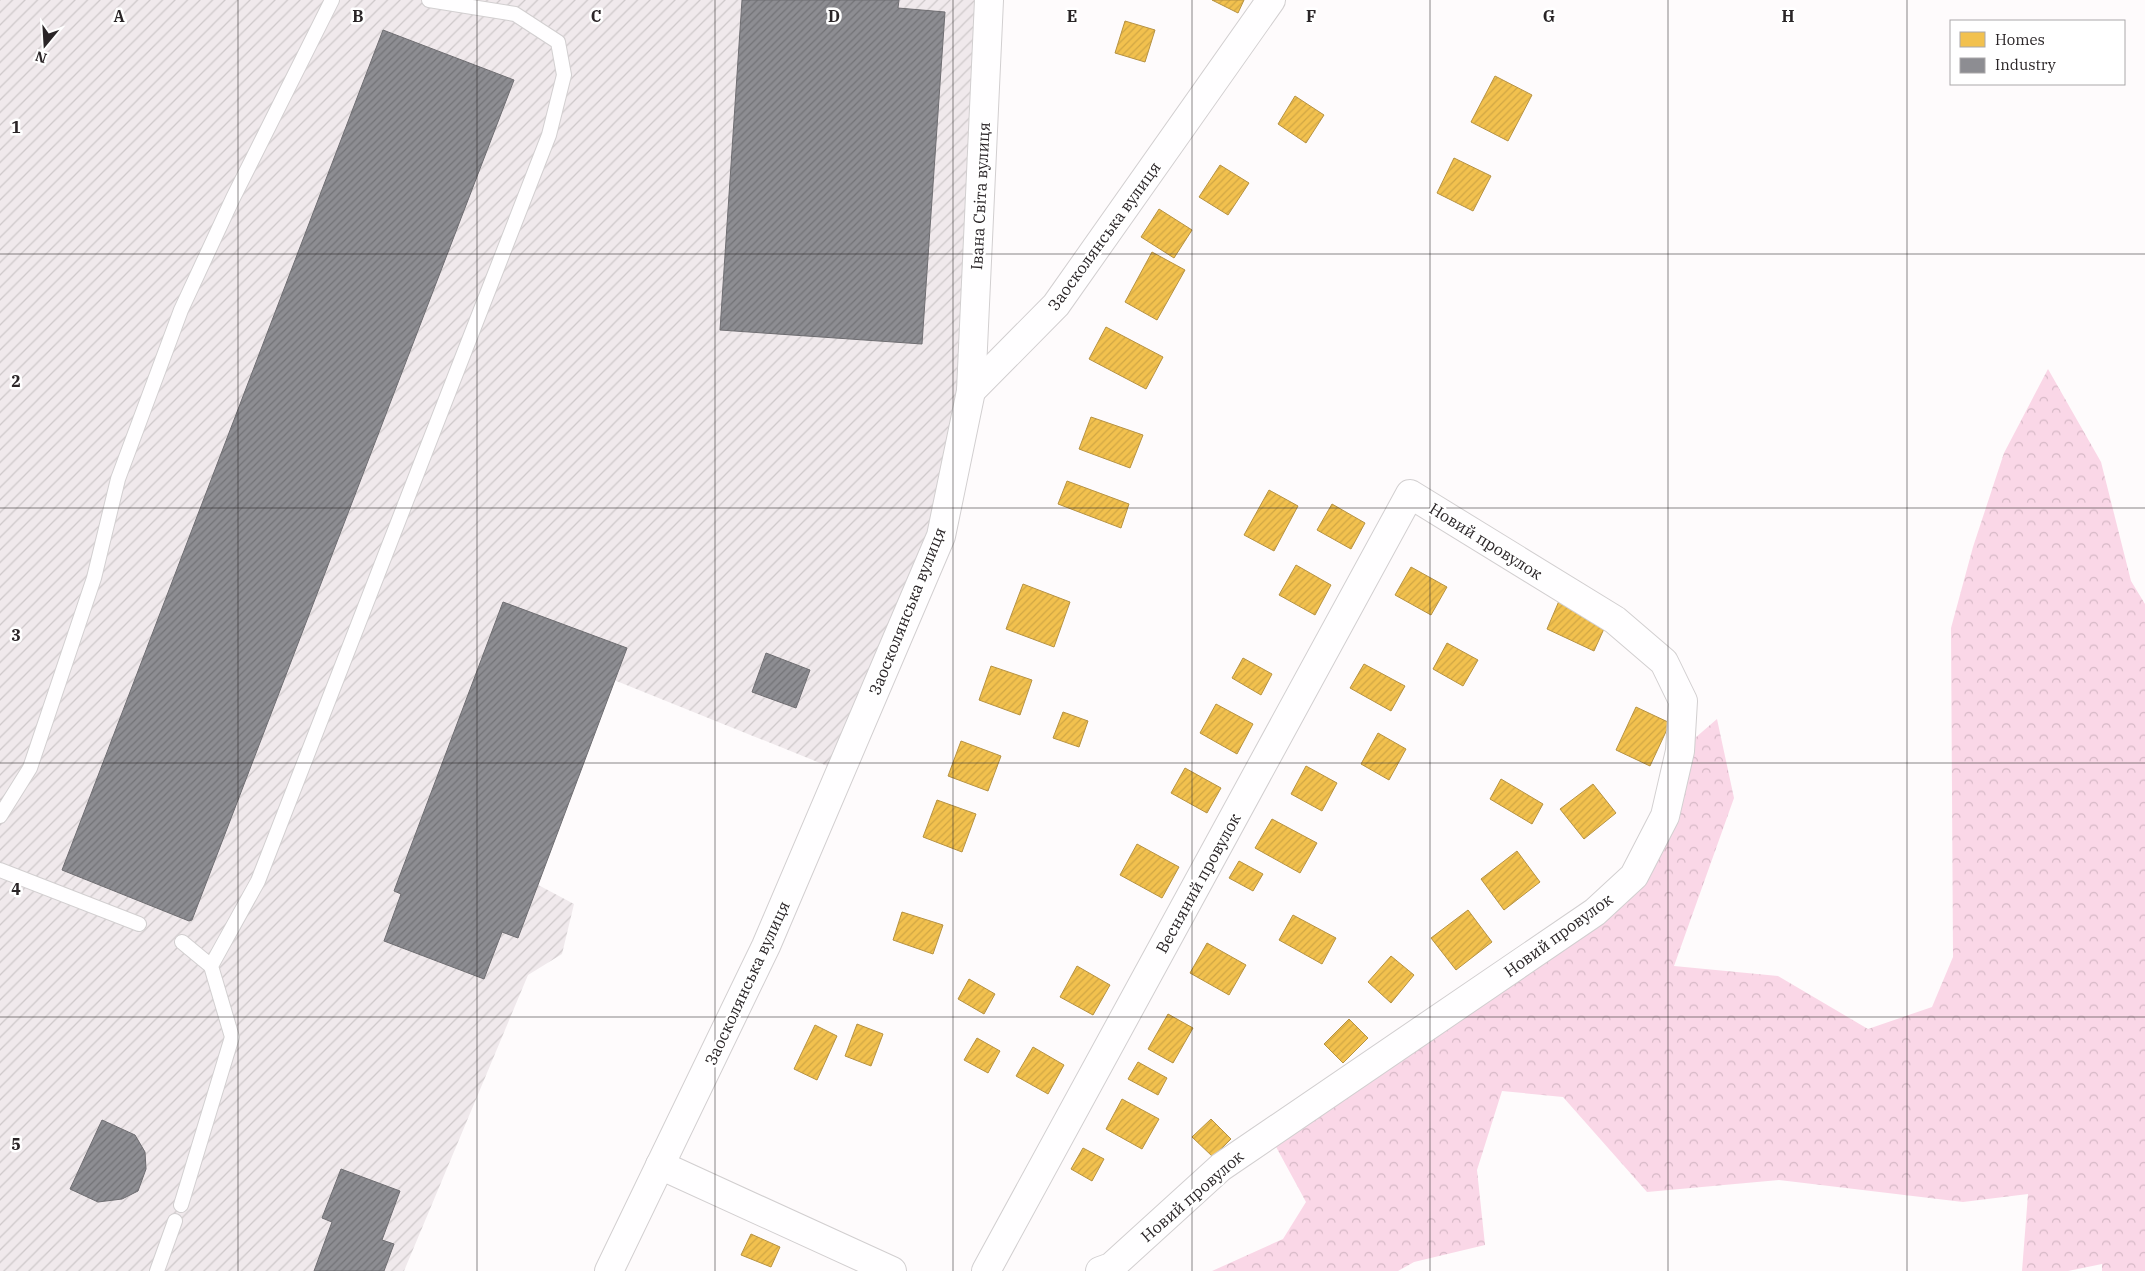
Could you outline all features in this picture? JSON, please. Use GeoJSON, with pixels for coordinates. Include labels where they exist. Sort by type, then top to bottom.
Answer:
{"type":"FeatureCollection","features":[{"type":"Feature","properties":{"kind":"street","name":"Івана Світа вулиця"},"geometry":{"type":"LineString","coordinates":[[970,391],[990,0]]}},
{"type":"Feature","properties":{"kind":"street","name":"Заосколянська вулиця"},"geometry":{"type":"LineString","coordinates":[[609,1271],[766,946],[941,536],[970,391],[1056,305],[1271,0]]}},
{"type":"Feature","properties":{"kind":"street","name":"Весняний провулок"},"geometry":{"type":"LineString","coordinates":[[986,1271],[1410,494]]}},
{"type":"Feature","properties":{"kind":"street","name":"Новий провулок"},"geometry":{"type":"LineString","coordinates":[[1100,1271],[1111,1267],[1221,1167],[1595,912],[1634,876],[1665,816],[1680,751],[1684,701],[1664,662],[1615,620],[1410,494]]}},
{"type":"Feature","properties":{"kind":"street"},"geometry":{"type":"LineString","coordinates":[[660,1165],[892,1271]]}},
{"type":"Feature","properties":{"kind":"lane"},"geometry":{"type":"LineString","coordinates":[[0,816],[30,768],[94,578],[118,479],[180,310],[233,198],[332,0]]}},
{"type":"Feature","properties":{"kind":"lane"},"geometry":{"type":"LineString","coordinates":[[211,966],[258,881],[549,135],[564,75],[558,42],[515,14],[429,0]]}},
{"type":"Feature","properties":{"kind":"lane"},"geometry":{"type":"LineString","coordinates":[[0,870],[139,924]]}},
{"type":"Feature","properties":{"kind":"lane"},"geometry":{"type":"LineString","coordinates":[[181,1205],[232,1037],[211,966],[182,942]]}},
{"type":"Feature","properties":{"kind":"lane"},"geometry":{"type":"LineString","coordinates":[[157,1271],[175,1221]]}},
{"type":"Feature","properties":{"kind":"shaded area"},"geometry":{"type":"Polygon","coordinates":[[[0,0],[984,0],[971,391],[941,495],[835,769],[604,676],[527,879],[574,904],[562,954],[528,975],[404,1271],[0,1271],[0,0]]]}},
{"type":"Feature","properties":{"kind":"green space"},"geometry":{"type":"Polygon","coordinates":[[[2048,369],[2101,462],[2131,581],[2145,604],[2145,1271],[2102,1271],[2102,1264],[2068,1271],[2022,1271],[2028,1194],[1963,1202],[1779,1180],[1647,1192],[1563,1097],[1502,1091],[1477,1170],[1485,1245],[1414,1262],[1398,1271],[1212,1271],[1283,1239],[1306,1202],[1269,1134],[1595,912],[1653,839],[1680,751],[1717,719],[1734,798],[1674,966],[1778,976],[1868,1029],[1932,1007],[1953,957],[1951,628],[1973,547],[2004,453],[2048,369]]]}},
{"type":"Feature","properties":{"kind":"building: Homes"},"geometry":{"type":"Polygon","coordinates":[[[1212,0],[1244,0],[1238,13],[1212,0]]]}},
{"type":"Feature","properties":{"kind":"building: Homes"},"geometry":{"type":"Polygon","coordinates":[[[1125,21],[1155,30],[1145,62],[1115,53],[1125,21]]]}},
{"type":"Feature","properties":{"kind":"building: Homes"},"geometry":{"type":"Polygon","coordinates":[[[1495,76],[1532,95],[1508,141],[1471,122],[1495,76]]]}},
{"type":"Feature","properties":{"kind":"building: Homes"},"geometry":{"type":"Polygon","coordinates":[[[1295,96],[1324,115],[1306,143],[1278,124],[1295,96]]]}},
{"type":"Feature","properties":{"kind":"building: Homes"},"geometry":{"type":"Polygon","coordinates":[[[1454,158],[1491,176],[1473,211],[1437,193],[1454,158]]]}},
{"type":"Feature","properties":{"kind":"building: Homes"},"geometry":{"type":"Polygon","coordinates":[[[1220,165],[1249,183],[1228,215],[1199,197],[1220,165]]]}},
{"type":"Feature","properties":{"kind":"building: Homes"},"geometry":{"type":"Polygon","coordinates":[[[1159,209],[1192,230],[1174,258],[1141,237],[1159,209]]]}},
{"type":"Feature","properties":{"kind":"building: Homes"},"geometry":{"type":"Polygon","coordinates":[[[1152,252],[1185,270],[1157,320],[1125,302],[1152,252]]]}},
{"type":"Feature","properties":{"kind":"building: Homes"},"geometry":{"type":"Polygon","coordinates":[[[1106,327],[1163,357],[1146,389],[1089,359],[1106,327]]]}},
{"type":"Feature","properties":{"kind":"building: Homes"},"geometry":{"type":"Polygon","coordinates":[[[1091,417],[1143,435],[1130,468],[1079,449],[1091,417]]]}},
{"type":"Feature","properties":{"kind":"building: Homes"},"geometry":{"type":"Polygon","coordinates":[[[1067,481],[1129,504],[1121,528],[1058,504],[1067,481]]]}},
{"type":"Feature","properties":{"kind":"building: Homes"},"geometry":{"type":"Polygon","coordinates":[[[1269,490],[1298,506],[1274,551],[1244,535],[1269,490]]]}},
{"type":"Feature","properties":{"kind":"building: Homes"},"geometry":{"type":"Polygon","coordinates":[[[1332,504],[1365,523],[1351,549],[1317,530],[1332,504]]]}},
{"type":"Feature","properties":{"kind":"building: Homes"},"geometry":{"type":"Polygon","coordinates":[[[1296,565],[1331,585],[1315,615],[1279,595],[1296,565]]]}},
{"type":"Feature","properties":{"kind":"building: Homes"},"geometry":{"type":"Polygon","coordinates":[[[1411,567],[1447,587],[1431,615],[1395,595],[1411,567]]]}},
{"type":"Feature","properties":{"kind":"building: Homes"},"geometry":{"type":"Polygon","coordinates":[[[1023,584],[1070,602],[1054,647],[1006,629],[1023,584]]]}},
{"type":"Feature","properties":{"kind":"building: Homes"},"geometry":{"type":"Polygon","coordinates":[[[1559,601],[1607,622],[1594,651],[1547,629],[1559,601]]]}},
{"type":"Feature","properties":{"kind":"building: Homes"},"geometry":{"type":"Polygon","coordinates":[[[1447,643],[1478,660],[1463,686],[1433,669],[1447,643]]]}},
{"type":"Feature","properties":{"kind":"building: Homes"},"geometry":{"type":"Polygon","coordinates":[[[1243,658],[1272,674],[1261,695],[1232,678],[1243,658]]]}},
{"type":"Feature","properties":{"kind":"building: Homes"},"geometry":{"type":"Polygon","coordinates":[[[1364,664],[1405,686],[1391,711],[1350,688],[1364,664]]]}},
{"type":"Feature","properties":{"kind":"building: Homes"},"geometry":{"type":"Polygon","coordinates":[[[991,666],[1032,680],[1020,715],[979,700],[991,666]]]}},
{"type":"Feature","properties":{"kind":"building: Homes"},"geometry":{"type":"Polygon","coordinates":[[[1216,704],[1253,724],[1237,754],[1200,733],[1216,704]]]}},
{"type":"Feature","properties":{"kind":"building: Homes"},"geometry":{"type":"Polygon","coordinates":[[[1636,707],[1670,723],[1650,766],[1616,750],[1636,707]]]}},
{"type":"Feature","properties":{"kind":"building: Homes"},"geometry":{"type":"Polygon","coordinates":[[[1063,712],[1088,721],[1079,747],[1053,738],[1063,712]]]}},
{"type":"Feature","properties":{"kind":"building: Homes"},"geometry":{"type":"Polygon","coordinates":[[[1378,733],[1406,749],[1389,780],[1361,764],[1378,733]]]}},
{"type":"Feature","properties":{"kind":"building: Homes"},"geometry":{"type":"Polygon","coordinates":[[[961,741],[1001,756],[988,791],[948,776],[961,741]]]}},
{"type":"Feature","properties":{"kind":"building: Homes"},"geometry":{"type":"Polygon","coordinates":[[[1306,766],[1337,783],[1322,811],[1291,794],[1306,766]]]}},
{"type":"Feature","properties":{"kind":"building: Homes"},"geometry":{"type":"Polygon","coordinates":[[[1185,768],[1221,788],[1207,813],[1171,793],[1185,768]]]}},
{"type":"Feature","properties":{"kind":"building: Homes"},"geometry":{"type":"Polygon","coordinates":[[[1501,779],[1543,804],[1532,824],[1490,799],[1501,779]]]}},
{"type":"Feature","properties":{"kind":"building: Homes"},"geometry":{"type":"Polygon","coordinates":[[[1593,784],[1616,813],[1584,839],[1560,809],[1593,784]]]}},
{"type":"Feature","properties":{"kind":"building: Homes"},"geometry":{"type":"Polygon","coordinates":[[[937,800],[976,814],[962,852],[923,837],[937,800]]]}},
{"type":"Feature","properties":{"kind":"building: Homes"},"geometry":{"type":"Polygon","coordinates":[[[1272,819],[1317,843],[1300,873],[1255,848],[1272,819]]]}},
{"type":"Feature","properties":{"kind":"building: Homes"},"geometry":{"type":"Polygon","coordinates":[[[1137,844],[1179,867],[1162,898],[1120,875],[1137,844]]]}},
{"type":"Feature","properties":{"kind":"building: Homes"},"geometry":{"type":"Polygon","coordinates":[[[1517,851],[1540,882],[1504,910],[1481,879],[1517,851]]]}},
{"type":"Feature","properties":{"kind":"building: Homes"},"geometry":{"type":"Polygon","coordinates":[[[1239,861],[1263,874],[1253,891],[1229,878],[1239,861]]]}},
{"type":"Feature","properties":{"kind":"building: Homes"},"geometry":{"type":"Polygon","coordinates":[[[1468,910],[1492,942],[1456,970],[1431,938],[1468,910]]]}},
{"type":"Feature","properties":{"kind":"building: Homes"},"geometry":{"type":"Polygon","coordinates":[[[902,912],[943,925],[933,954],[893,940],[902,912]]]}},
{"type":"Feature","properties":{"kind":"building: Homes"},"geometry":{"type":"Polygon","coordinates":[[[1293,915],[1336,938],[1322,964],[1279,940],[1293,915]]]}},
{"type":"Feature","properties":{"kind":"building: Homes"},"geometry":{"type":"Polygon","coordinates":[[[1207,943],[1246,965],[1229,995],[1190,973],[1207,943]]]}},
{"type":"Feature","properties":{"kind":"building: Homes"},"geometry":{"type":"Polygon","coordinates":[[[1391,956],[1414,975],[1391,1003],[1368,982],[1391,956]]]}},
{"type":"Feature","properties":{"kind":"building: Homes"},"geometry":{"type":"Polygon","coordinates":[[[1077,966],[1110,985],[1093,1015],[1060,997],[1077,966]]]}},
{"type":"Feature","properties":{"kind":"building: Homes"},"geometry":{"type":"Polygon","coordinates":[[[969,979],[995,994],[984,1014],[958,999],[969,979]]]}},
{"type":"Feature","properties":{"kind":"building: Homes"},"geometry":{"type":"Polygon","coordinates":[[[1168,1014],[1193,1028],[1173,1063],[1148,1049],[1168,1014]]]}},
{"type":"Feature","properties":{"kind":"building: Homes"},"geometry":{"type":"Polygon","coordinates":[[[1349,1019],[1368,1038],[1343,1063],[1324,1044],[1349,1019]]]}},
{"type":"Feature","properties":{"kind":"building: Homes"},"geometry":{"type":"Polygon","coordinates":[[[857,1024],[883,1034],[871,1066],[845,1056],[857,1024]]]}},
{"type":"Feature","properties":{"kind":"building: Homes"},"geometry":{"type":"Polygon","coordinates":[[[815,1025],[837,1036],[817,1080],[794,1069],[815,1025]]]}},
{"type":"Feature","properties":{"kind":"building: Homes"},"geometry":{"type":"Polygon","coordinates":[[[977,1038],[1000,1051],[988,1073],[964,1060],[977,1038]]]}},
{"type":"Feature","properties":{"kind":"building: Homes"},"geometry":{"type":"Polygon","coordinates":[[[1033,1047],[1064,1065],[1048,1094],[1016,1076],[1033,1047]]]}},
{"type":"Feature","properties":{"kind":"building: Homes"},"geometry":{"type":"Polygon","coordinates":[[[1138,1062],[1167,1078],[1158,1095],[1128,1079],[1138,1062]]]}},
{"type":"Feature","properties":{"kind":"building: Homes"},"geometry":{"type":"Polygon","coordinates":[[[1122,1099],[1159,1119],[1142,1149],[1106,1129],[1122,1099]]]}},
{"type":"Feature","properties":{"kind":"building: Homes"},"geometry":{"type":"Polygon","coordinates":[[[1211,1119],[1231,1139],[1213,1157],[1192,1137],[1211,1119]]]}},
{"type":"Feature","properties":{"kind":"building: Homes"},"geometry":{"type":"Polygon","coordinates":[[[1083,1148],[1104,1159],[1092,1181],[1071,1169],[1083,1148]]]}},
{"type":"Feature","properties":{"kind":"building: Homes"},"geometry":{"type":"Polygon","coordinates":[[[751,1234],[780,1247],[771,1267],[741,1255],[751,1234]]]}},
{"type":"Feature","properties":{"kind":"building: Industry"},"geometry":{"type":"Polygon","coordinates":[[[742,0],[899,0],[898,8],[945,12],[922,344],[720,330],[742,0]]]}},
{"type":"Feature","properties":{"kind":"building: Industry"},"geometry":{"type":"Polygon","coordinates":[[[383,30],[514,80],[192,920],[189,921],[62,870],[383,30]]]}},
{"type":"Feature","properties":{"kind":"building: Industry"},"geometry":{"type":"Polygon","coordinates":[[[503,602],[627,648],[518,938],[502,932],[484,979],[384,941],[401,894],[394,891],[503,602]]]}},
{"type":"Feature","properties":{"kind":"building: Industry"},"geometry":{"type":"Polygon","coordinates":[[[766,653],[810,670],[796,708],[752,692],[766,653]]]}},
{"type":"Feature","properties":{"kind":"building: Industry"},"geometry":{"type":"Polygon","coordinates":[[[102,1120],[135,1135],[145,1152],[146,1169],[138,1191],[122,1199],[98,1202],[70,1189],[102,1120]]]}},
{"type":"Feature","properties":{"kind":"building: Industry"},"geometry":{"type":"Polygon","coordinates":[[[341,1169],[400,1191],[382,1240],[394,1244],[384,1271],[314,1271],[332,1222],[322,1218],[341,1169]]]}}]}
